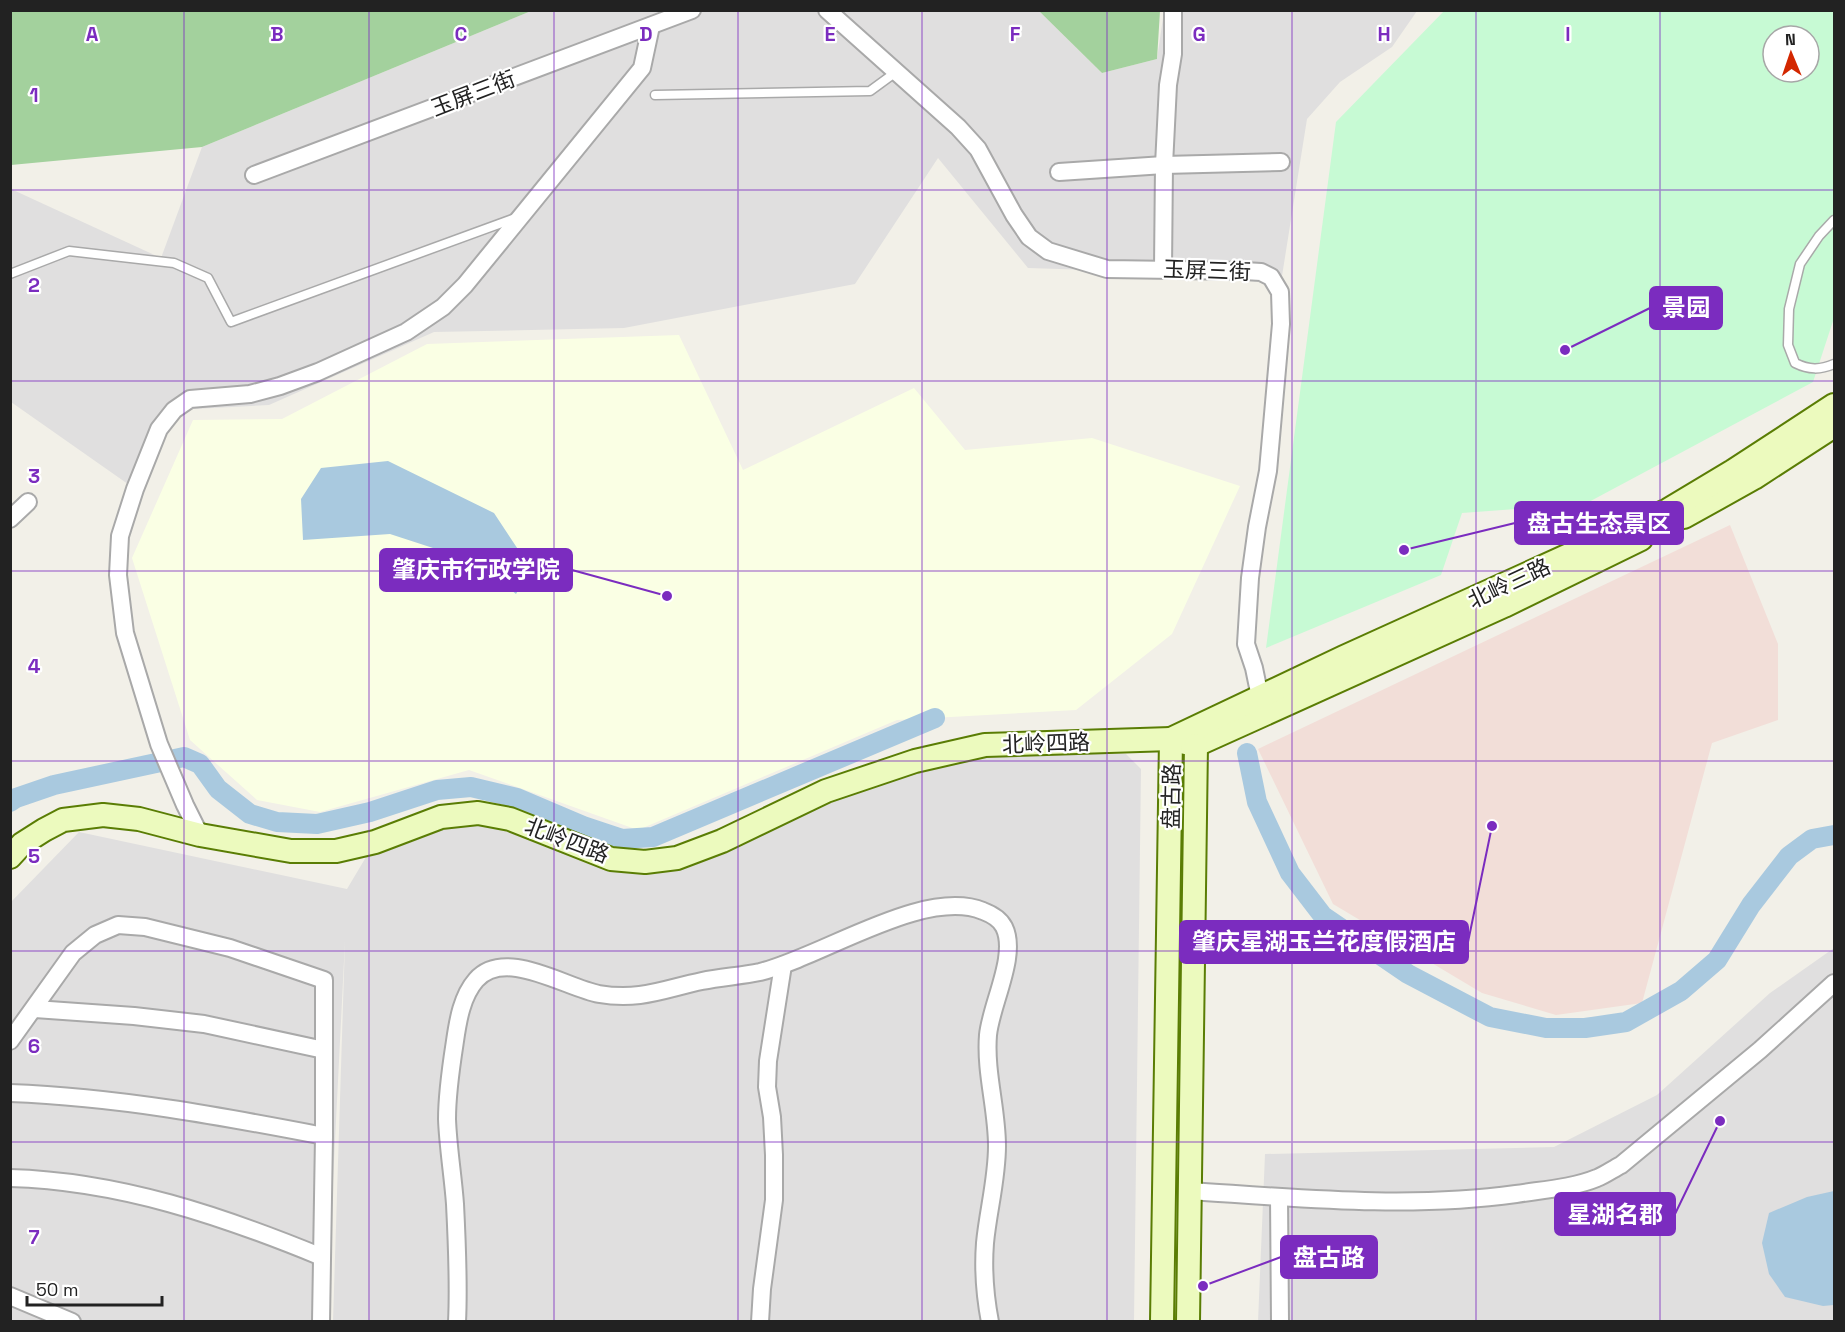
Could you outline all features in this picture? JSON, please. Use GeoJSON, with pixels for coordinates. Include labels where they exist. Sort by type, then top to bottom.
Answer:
{"type":"FeatureCollection","features":[{"type":"Feature","properties":{"kind":"street","name":"玉屏三街"},"geometry":{"type":"LineString","coordinates":[[254,175],[692,10]]}},
{"type":"Feature","properties":{"kind":"street","name":"玉屏三街"},"geometry":{"type":"LineString","coordinates":[[827,10],[958,127],[978,149],[1014,215],[1029,237],[1048,252],[1107,268],[1262,272],[1271,277],[1280,292],[1281,324],[1268,471],[1251,568],[1246,644],[1260,697]]}},
{"type":"Feature","properties":{"kind":"street"},"geometry":{"type":"LineString","coordinates":[[1163,269],[1164,165],[1168,85],[1173,54],[1173,10]]}},
{"type":"Feature","properties":{"kind":"street"},"geometry":{"type":"LineString","coordinates":[[200,835],[159,744],[125,633],[118,575],[120,536],[135,489],[159,429],[174,410],[190,399],[250,394],[280,386],[318,372],[406,332],[443,307],[465,285],[642,68],[651,26]]}},
{"type":"Feature","properties":{"kind":"street"},"geometry":{"type":"LineString","coordinates":[[1059,172],[1164,165],[1281,162]]}},
{"type":"Feature","properties":{"kind":"street","name":"北岭三路"},"geometry":{"type":"LineString","coordinates":[[1171,739],[1668,510],[1834,405]]}},
{"type":"Feature","properties":{"kind":"street","name":"北岭三路"},"geometry":{"type":"LineString","coordinates":[[1196,745],[1504,606],[1669,525],[1754,478],[1834,426]]}},
{"type":"Feature","properties":{"kind":"street"},"geometry":{"type":"LineString","coordinates":[[10,519],[28,502]]}},
{"type":"Feature","properties":{"kind":"street","name":"北岭四路"},"geometry":{"type":"LineString","coordinates":[[10,857],[22,844],[63,820],[103,815],[139,819],[200,835],[291,851],[336,851],[375,842],[441,817],[478,813],[510,819],[611,859],[645,862],[677,858],[722,841],[826,791],[915,761],[985,745],[1171,739],[1196,745]]}},
{"type":"Feature","properties":{"kind":"street","name":"盘古路"},"geometry":{"type":"LineString","coordinates":[[1162,1322],[1171,739]]}},
{"type":"Feature","properties":{"kind":"street","name":"盘古路"},"geometry":{"type":"LineString","coordinates":[[1188,1322],[1196,745]]}},
{"type":"Feature","properties":{"kind":"street"},"geometry":{"type":"LineString","coordinates":[[457,1322],[458,1259],[447,1122],[448,1087],[458,1021],[467,993],[478,978],[492,969],[510,968],[534,971],[595,993],[621,997],[645,996],[783,965],[905,914],[954,905],[975,908],[992,915],[1003,924],[1007,940],[1007,958],[987,1039],[996,1116],[997,1147],[996,1173],[985,1248],[985,1283],[990,1322]]}},
{"type":"Feature","properties":{"kind":"street"},"geometry":{"type":"LineString","coordinates":[[10,1041],[73,953],[95,935],[118,925],[145,927],[230,948],[324,980],[321,1322]]}},
{"type":"Feature","properties":{"kind":"street"},"geometry":{"type":"LineString","coordinates":[[760,1322],[774,1200],[772,1117],[767,1087],[768,1061],[783,965]]}},
{"type":"Feature","properties":{"kind":"street"},"geometry":{"type":"LineString","coordinates":[[1190,1191],[1412,1202],[1550,1189],[1596,1179],[1621,1165],[1760,1050],[1834,983]]}},
{"type":"Feature","properties":{"kind":"street"},"geometry":{"type":"LineString","coordinates":[[35,1009],[204,1024],[324,1050]]}},
{"type":"Feature","properties":{"kind":"street"},"geometry":{"type":"LineString","coordinates":[[1166,1074],[1191,1074]]}},
{"type":"Feature","properties":{"kind":"street"},"geometry":{"type":"LineString","coordinates":[[10,1094],[79,1096],[151,1105],[324,1136]]}},
{"type":"Feature","properties":{"kind":"street"},"geometry":{"type":"LineString","coordinates":[[10,1178],[51,1179],[119,1190],[170,1203],[267,1234],[322,1257]]}},
{"type":"Feature","properties":{"kind":"street"},"geometry":{"type":"LineString","coordinates":[[1279,1197],[1280,1322]]}},
{"type":"Feature","properties":{"kind":"street"},"geometry":{"type":"LineString","coordinates":[[10,1296],[72,1322]]}},
{"type":"Feature","properties":{"kind":"lane"},"geometry":{"type":"LineString","coordinates":[[655,95],[870,91],[896,72]]}},
{"type":"Feature","properties":{"kind":"lane"},"geometry":{"type":"LineString","coordinates":[[10,274],[69,251],[174,263],[208,278],[231,322],[522,215]]}},
{"type":"Feature","properties":{"kind":"lane"},"geometry":{"type":"LineString","coordinates":[[1834,220],[1819,236],[1800,264],[1789,309],[1788,345],[1796,363],[1808,369],[1825,368],[1834,364]]}},
{"type":"Feature","properties":{"kind":"shaded area"},"geometry":{"type":"Polygon","coordinates":[[[531,11],[1039,11],[1102,73],[1157,59],[1164,11],[1417,11],[1392,47],[1340,82],[1307,119],[1282,276],[1028,268],[938,158],[855,284],[624,328],[434,332],[269,405],[174,410],[135,489],[11,402],[11,189],[161,258],[202,147],[531,11]]]}},
{"type":"Feature","properties":{"kind":"shaded area"},"geometry":{"type":"Polygon","coordinates":[[[679,335],[743,470],[914,388],[965,450],[1092,438],[1240,486],[1172,634],[1076,710],[897,720],[638,830],[469,770],[320,812],[257,800],[190,740],[132,558],[193,420],[282,419],[427,344],[679,335]]]}},
{"type":"Feature","properties":{"kind":"shaded area"},"geometry":{"type":"Polygon","coordinates":[[[1730,525],[1778,644],[1778,720],[1712,743],[1642,1003],[1556,1015],[1482,993],[1333,904],[1258,749],[1730,525]]]}},
{"type":"Feature","properties":{"kind":"shaded area"},"geometry":{"type":"Polygon","coordinates":[[[985,745],[1126,754],[1141,769],[1134,1321],[333,1321],[345,941],[326,1321],[11,1321],[10,903],[79,832],[347,889],[375,842],[478,813],[645,862],[826,791],[985,745]]]}},
{"type":"Feature","properties":{"kind":"shaded area"},"geometry":{"type":"Polygon","coordinates":[[[1834,948],[1834,1321],[1258,1322],[1265,1154],[1554,1147],[1657,1095],[1770,993],[1834,948]]]}},
{"type":"Feature","properties":{"kind":"green space"},"geometry":{"type":"Polygon","coordinates":[[[11,10],[531,11],[202,147],[11,165],[11,10]]]}},
{"type":"Feature","properties":{"kind":"green space"},"geometry":{"type":"Polygon","coordinates":[[[1039,11],[1160,11],[1157,59],[1102,73],[1039,11]]]}},
{"type":"Feature","properties":{"kind":"green space"},"geometry":{"type":"Polygon","coordinates":[[[1444,11],[1834,11],[1834,318],[1813,382],[1585,504],[1462,513],[1441,575],[1266,648],[1336,122],[1444,11]]]}},
{"type":"Feature","properties":{"kind":"water"},"geometry":{"type":"Polygon","coordinates":[[[388,461],[494,513],[531,569],[516,594],[476,562],[390,534],[303,540],[301,499],[321,468],[388,461]]]}},
{"type":"Feature","properties":{"kind":"water"},"geometry":{"type":"Polygon","coordinates":[[[1834,1191],[1834,1305],[1823,1306],[1785,1297],[1769,1274],[1762,1243],[1769,1213],[1807,1197],[1834,1191]]]}},
{"type":"Feature","properties":{"kind":"waterway"},"geometry":{"type":"LineString","coordinates":[[10,802],[54,785],[184,757],[200,764],[218,789],[250,814],[277,822],[317,824],[370,812],[437,790],[471,787],[517,798],[583,826],[622,839],[653,837],[935,718]]}},
{"type":"Feature","properties":{"kind":"waterway"},"geometry":{"type":"LineString","coordinates":[[1247,753],[1257,802],[1290,873],[1323,916],[1408,974],[1490,1017],[1546,1028],[1585,1028],[1626,1022],[1681,991],[1717,960],[1751,905],[1789,856],[1812,839],[1834,835]]}},
{"type":"Feature","properties":{"kind":"place","name":"景园"},"geometry":{"type":"Point","coordinates":[1565,350]}},
{"type":"Feature","properties":{"kind":"place","name":"盘古生态景区"},"geometry":{"type":"Point","coordinates":[1404,550]}},
{"type":"Feature","properties":{"kind":"place","name":"肇庆市行政学院"},"geometry":{"type":"Point","coordinates":[667,596]}},
{"type":"Feature","properties":{"kind":"place","name":"肇庆星湖玉兰花度假酒店"},"geometry":{"type":"Point","coordinates":[1492,826]}},
{"type":"Feature","properties":{"kind":"place","name":"星湖名郡"},"geometry":{"type":"Point","coordinates":[1720,1121]}},
{"type":"Feature","properties":{"kind":"place","name":"盘古路"},"geometry":{"type":"Point","coordinates":[1203,1286]}}]}
